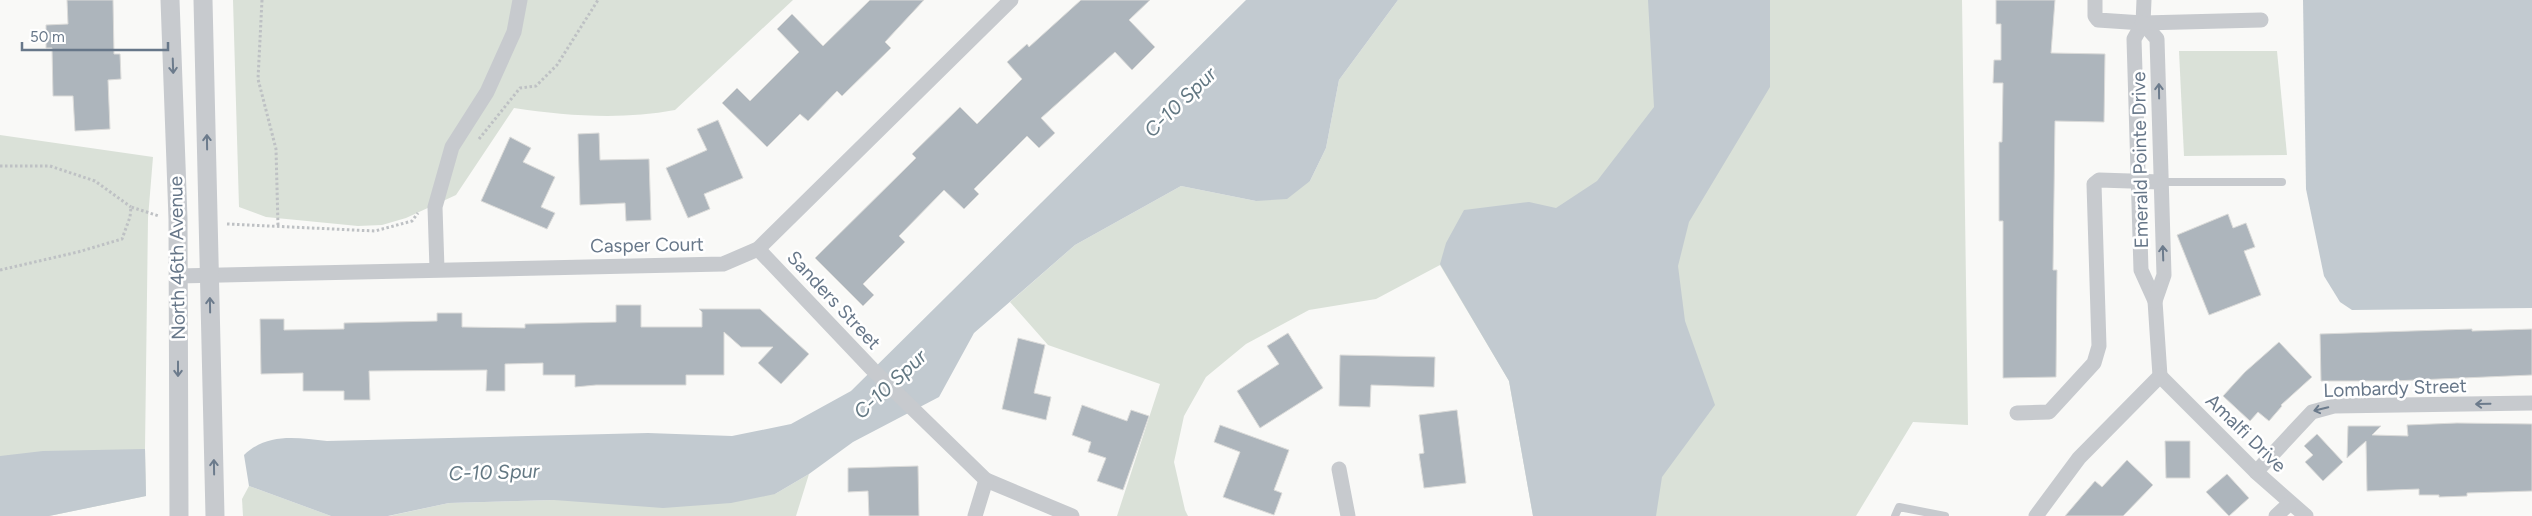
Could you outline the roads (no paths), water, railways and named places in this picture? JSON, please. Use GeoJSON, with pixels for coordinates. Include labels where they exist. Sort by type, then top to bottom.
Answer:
{"type":"FeatureCollection","features":[{"type":"Feature","properties":{"kind":"street","name":"North 46th Avenue"},"geometry":{"type":"LineString","coordinates":[[170,0],[178,219],[179,516]]}},
{"type":"Feature","properties":{"kind":"street","name":"North 46th Avenue"},"geometry":{"type":"LineString","coordinates":[[203,0],[215,516]]}},
{"type":"Feature","properties":{"kind":"street"},"geometry":{"type":"LineString","coordinates":[[437,269],[435,208],[452,146],[487,92],[514,32],[520,0]]}},
{"type":"Feature","properties":{"kind":"street","name":"Casper Court"},"geometry":{"type":"LineString","coordinates":[[178,276],[723,264],[758,249],[1012,0]]}},
{"type":"Feature","properties":{"kind":"street"},"geometry":{"type":"LineString","coordinates":[[2095,0],[2095,16],[2098,20],[2143,23],[2261,20]]}},
{"type":"Feature","properties":{"kind":"street","name":"Emerald Pointe Drive"},"geometry":{"type":"LineString","coordinates":[[2144,0],[2143,23],[2134,39],[2141,270],[2155,301],[2160,376]]}},
{"type":"Feature","properties":{"kind":"street","name":"Emerald Pointe Drive"},"geometry":{"type":"LineString","coordinates":[[2143,23],[2157,39],[2164,274],[2155,301]]}},
{"type":"Feature","properties":{"kind":"street"},"geometry":{"type":"LineString","coordinates":[[2017,413],[2048,412],[2094,363],[2099,346],[2094,184],[2099,180],[2161,182]]}},
{"type":"Feature","properties":{"kind":"street","name":"Sanders Street"},"geometry":{"type":"LineString","coordinates":[[758,249],[872,369],[986,480],[1072,516]]}},
{"type":"Feature","properties":{"kind":"street"},"geometry":{"type":"LineString","coordinates":[[2036,516],[2079,458],[2160,376]]}},
{"type":"Feature","properties":{"kind":"street","name":"Amalfi Drive"},"geometry":{"type":"LineString","coordinates":[[2160,376],[2256,472],[2306,516]]}},
{"type":"Feature","properties":{"kind":"street","name":"Lombardy Street"},"geometry":{"type":"LineString","coordinates":[[2256,472],[2312,412],[2326,408],[2532,403]]}},
{"type":"Feature","properties":{"kind":"street"},"geometry":{"type":"LineString","coordinates":[[1339,469],[1348,516]]}},
{"type":"Feature","properties":{"kind":"street"},"geometry":{"type":"LineString","coordinates":[[975,516],[986,480]]}},
{"type":"Feature","properties":{"kind":"street"},"geometry":{"type":"LineString","coordinates":[[2276,516],[2290,503]]}},
{"type":"Feature","properties":{"kind":"lane"},"geometry":{"type":"LineString","coordinates":[[2161,182],[2282,182]]}},
{"type":"Feature","properties":{"kind":"lane"},"geometry":{"type":"LineString","coordinates":[[1895,516],[1899,507],[1945,516]]}},
{"type":"Feature","properties":{"kind":"water","name":"C-10 Spur"},"geometry":{"type":"Polygon","coordinates":[[[1246,0],[1398,0],[1339,80],[1326,148],[1310,181],[1287,199],[1256,201],[1181,186],[1075,245],[974,333],[939,397],[853,442],[809,474],[775,494],[731,503],[663,508],[554,500],[449,503],[388,516],[331,516],[249,486],[244,455],[263,443],[284,438],[327,441],[648,433],[732,436],[791,424],[851,391],[1246,0]]]}},
{"type":"Feature","properties":{"kind":"water"},"geometry":{"type":"Polygon","coordinates":[[[1648,0],[1770,0],[1770,87],[1689,222],[1678,266],[1685,321],[1715,405],[1662,477],[1656,516],[1533,516],[1509,381],[1440,264],[1446,243],[1464,210],[1529,202],[1556,208],[1597,181],[1654,107],[1648,0]]]}},
{"type":"Feature","properties":{"kind":"water"},"geometry":{"type":"Polygon","coordinates":[[[2303,0],[2532,0],[2532,308],[2352,310],[2340,302],[2324,276],[2306,189],[2303,0]]]}},
{"type":"Feature","properties":{"kind":"water"},"geometry":{"type":"Polygon","coordinates":[[[145,449],[146,496],[49,516],[0,516],[0,456],[43,451],[145,449]]]}}]}
